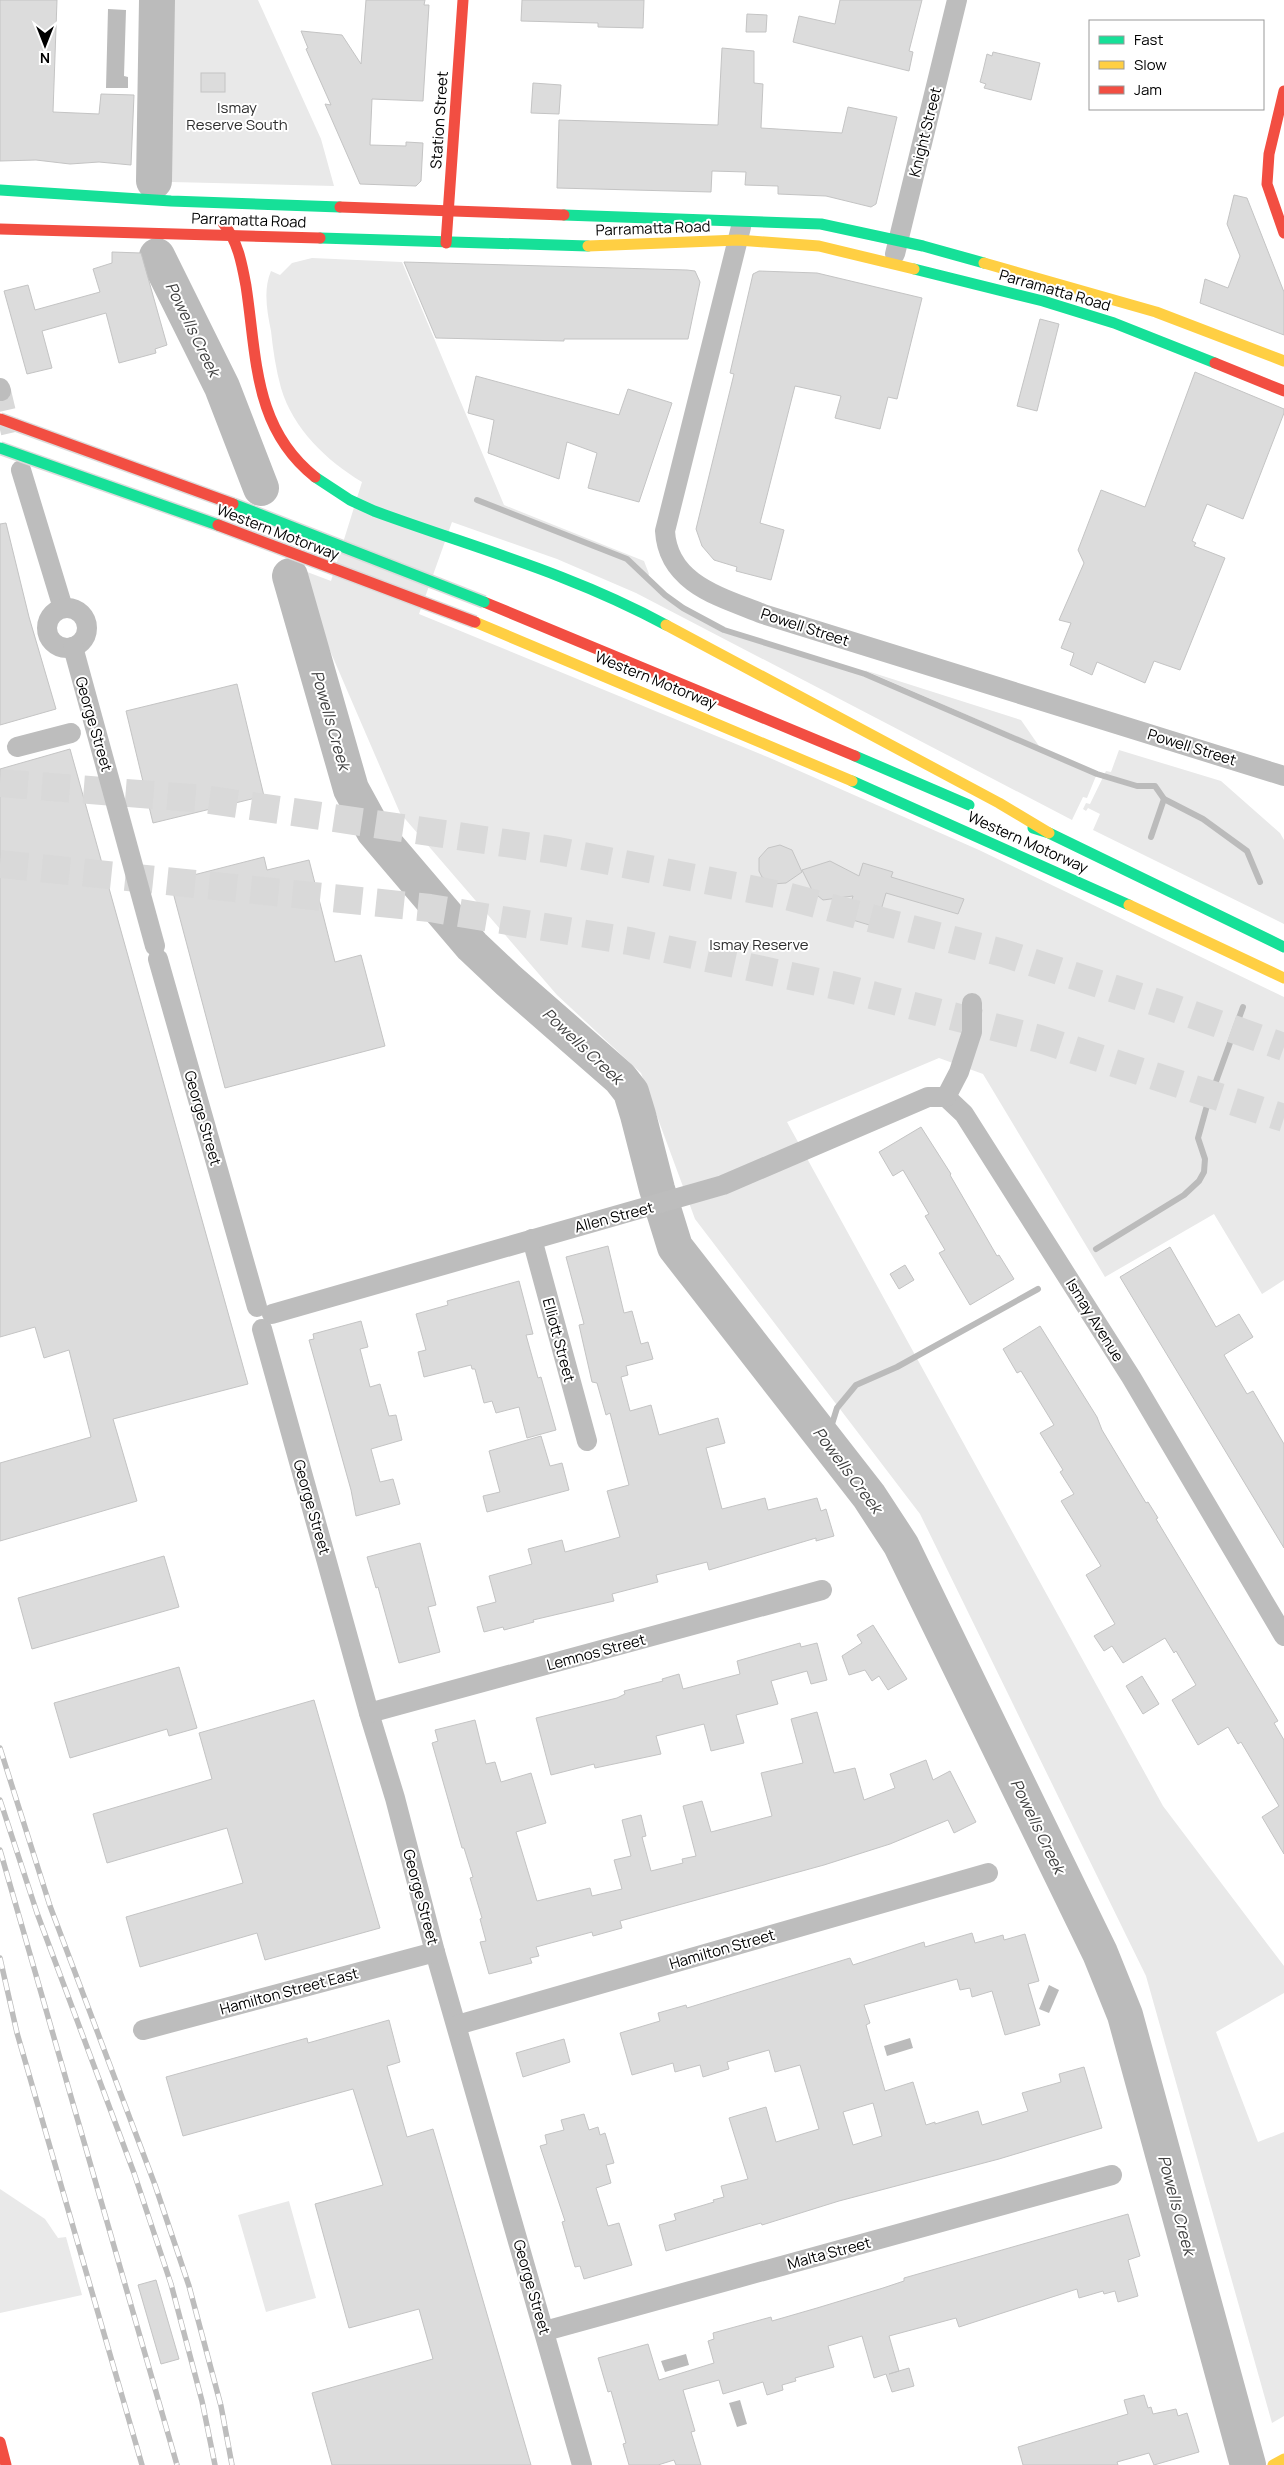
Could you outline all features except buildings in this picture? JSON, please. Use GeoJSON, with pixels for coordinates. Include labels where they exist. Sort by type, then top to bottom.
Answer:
{"type":"FeatureCollection","features":[{"type":"Feature","properties":{"kind":"main road","name":"Station Street"},"geometry":{"type":"LineString","coordinates":[[446,243],[463,0]]}},
{"type":"Feature","properties":{"kind":"main road"},"geometry":{"type":"LineString","coordinates":[[1284,91],[1268,154],[1267,184],[1284,233]]}},
{"type":"Feature","properties":{"kind":"main road","name":"Parramatta Road"},"geometry":{"type":"LineString","coordinates":[[0,190],[33,194],[447,212],[821,224],[898,240],[1156,312],[1284,361]]}},
{"type":"Feature","properties":{"kind":"main road"},"geometry":{"type":"LineString","coordinates":[[33,194],[94,209]]}},
{"type":"Feature","properties":{"kind":"main road"},"geometry":{"type":"LineString","coordinates":[[210,218],[228,226],[233,234],[242,260],[256,363],[264,403],[277,433],[301,465],[343,499],[372,512],[447,535],[558,574],[629,605],[999,803],[1049,834]]}},
{"type":"Feature","properties":{"kind":"main road","name":"Parramatta Road"},"geometry":{"type":"LineString","coordinates":[[0,229],[233,234],[446,243],[580,246],[738,240],[819,246],[1043,301],[1114,323],[1284,391]]}},
{"type":"Feature","properties":{"kind":"main road","name":"Western Motorway"},"geometry":{"type":"LineString","coordinates":[[0,419],[311,533],[484,602],[821,741],[983,812]]}},
{"type":"Feature","properties":{"kind":"main road","name":"Western Motorway"},"geometry":{"type":"LineString","coordinates":[[0,448],[191,515],[475,622],[750,735],[893,798],[1284,978]]}},
{"type":"Feature","properties":{"kind":"main road","name":"Western Motorway"},"geometry":{"type":"LineString","coordinates":[[1002,818],[1049,834],[1284,947]]}},
{"type":"Feature","properties":{"kind":"main road"},"geometry":{"type":"LineString","coordinates":[[0,2442],[6,2465]]}},
{"type":"Feature","properties":{"kind":"main road"},"geometry":{"type":"LineString","coordinates":[[1273,2465],[1284,2459]]}},
{"type":"Feature","properties":{"kind":"street","name":"Knight Street"},"geometry":{"type":"LineString","coordinates":[[893,263],[957,0]]}},
{"type":"Feature","properties":{"kind":"street","name":"Powell Street"},"geometry":{"type":"LineString","coordinates":[[742,220],[665,531],[670,557],[678,569],[689,579],[712,592],[763,614],[1284,776]]}},
{"type":"Feature","properties":{"kind":"street"},"geometry":{"type":"LineString","coordinates":[[21,470],[63,608]]}},
{"type":"Feature","properties":{"kind":"street"},"geometry":{"type":"LineString","coordinates":[[63,608],[79,612],[86,621],[86,634],[82,641],[72,647],[59,646],[48,635],[49,619],[56,611],[63,608]]}},
{"type":"Feature","properties":{"kind":"street","name":"George Street"},"geometry":{"type":"LineString","coordinates":[[72,647],[156,952],[264,1316],[369,1714],[395,1798],[435,1952],[582,2465]]}},
{"type":"Feature","properties":{"kind":"street"},"geometry":{"type":"LineString","coordinates":[[17,747],[71,732]]}},
{"type":"Feature","properties":{"kind":"street"},"geometry":{"type":"LineString","coordinates":[[946,1097],[959,1072],[972,1032],[972,1003]]}},
{"type":"Feature","properties":{"kind":"street","name":"Allen Street"},"geometry":{"type":"LineString","coordinates":[[264,1316],[678,1199],[728,1182],[928,1097],[946,1097]]}},
{"type":"Feature","properties":{"kind":"street","name":"Ismay Avenue"},"geometry":{"type":"LineString","coordinates":[[946,1097],[964,1114],[1127,1371],[1284,1636]]}},
{"type":"Feature","properties":{"kind":"street","name":"Elliott Street"},"geometry":{"type":"LineString","coordinates":[[532,1239],[587,1441]]}},
{"type":"Feature","properties":{"kind":"street","name":"Lemnos Street"},"geometry":{"type":"LineString","coordinates":[[369,1714],[822,1590]]}},
{"type":"Feature","properties":{"kind":"street","name":"Hamilton Street"},"geometry":{"type":"LineString","coordinates":[[457,2025],[988,1873]]}},
{"type":"Feature","properties":{"kind":"street","name":"Hamilton Street East"},"geometry":{"type":"LineString","coordinates":[[143,2030],[435,1952]]}},
{"type":"Feature","properties":{"kind":"street","name":"Malta Street"},"geometry":{"type":"LineString","coordinates":[[545,2332],[1112,2175]]}},
{"type":"Feature","properties":{"kind":"green space","name":"Ismay Reserve South"},"geometry":{"type":"Polygon","coordinates":[[[170,0],[258,0],[321,139],[334,186],[171,182],[170,0]]]}},
{"type":"Feature","properties":{"kind":"green space","name":"Ismay Reserve"},"geometry":{"type":"Polygon","coordinates":[[[312,258],[402,262],[504,505],[644,561],[649,574],[647,578],[662,595],[689,614],[723,631],[865,676],[1096,776],[1087,798],[1083,797],[1072,820],[636,593],[557,559],[452,522],[419,614],[770,758],[979,850],[1284,997],[1284,1280],[1262,1294],[1214,1214],[1105,1277],[983,1074],[939,1058],[787,1122],[1163,1806],[1284,1966],[1284,1993],[1216,2032],[1258,2142],[1284,2132],[1284,2416],[1272,2423],[1146,1976],[920,1514],[695,1219],[641,1073],[557,995],[400,813],[294,567],[331,581],[362,482],[336,464],[313,442],[294,417],[286,403],[281,388],[267,308],[267,286],[271,271],[280,275],[292,263],[312,258]]]}},
{"type":"Feature","properties":{"kind":"green space"},"geometry":{"type":"Polygon","coordinates":[[[864,670],[1021,720],[1039,746],[864,670]]]}},
{"type":"Feature","properties":{"kind":"green space"},"geometry":{"type":"Polygon","coordinates":[[[1119,750],[1221,781],[1280,833],[1284,840],[1284,924],[1093,830],[1100,814],[1088,808],[1086,811],[1083,809],[1086,803],[1090,804],[1106,771],[1111,772],[1119,750]]]}},
{"type":"Feature","properties":{"kind":"green space"},"geometry":{"type":"Polygon","coordinates":[[[0,2189],[45,2219],[58,2238],[66,2237],[82,2295],[0,2313],[0,2189]]]}},
{"type":"Feature","properties":{"kind":"green space"},"geometry":{"type":"Polygon","coordinates":[[[289,2201],[316,2298],[266,2312],[238,2215],[289,2201]]]}},
{"type":"Feature","properties":{"kind":"shaded area"},"geometry":{"type":"Polygon","coordinates":[[[108,9],[126,10],[124,76],[128,77],[128,88],[106,88],[108,9]]]}},
{"type":"Feature","properties":{"kind":"shaded area"},"geometry":{"type":"Polygon","coordinates":[[[1049,1985],[1059,1990],[1049,2013],[1039,2009],[1049,1985]]]}},
{"type":"Feature","properties":{"kind":"shaded area"},"geometry":{"type":"Polygon","coordinates":[[[910,2038],[913,2048],[887,2056],[884,2046],[910,2038]]]}},
{"type":"Feature","properties":{"kind":"shaded area"},"geometry":{"type":"Polygon","coordinates":[[[686,2354],[689,2365],[665,2372],[661,2361],[686,2354]]]}},
{"type":"Feature","properties":{"kind":"shaded area"},"geometry":{"type":"Polygon","coordinates":[[[740,2400],[747,2424],[737,2427],[729,2403],[740,2400]]]}},
{"type":"Feature","properties":{"kind":"waterway","name":"Powells Creek"},"geometry":{"type":"LineString","coordinates":[[154,181],[157,0]]}},
{"type":"Feature","properties":{"kind":"waterway","name":"Powells Creek"},"geometry":{"type":"LineString","coordinates":[[157,256],[222,387],[261,488]]}},
{"type":"Feature","properties":{"kind":"waterway"},"geometry":{"type":"LineString","coordinates":[[477,500],[627,559],[665,595],[683,608],[724,630],[865,674],[1097,774],[1137,786],[1155,786],[1164,799],[1203,819],[1247,851],[1260,882]]}},
{"type":"Feature","properties":{"kind":"waterway","name":"Powells Creek"},"geometry":{"type":"LineString","coordinates":[[290,576],[351,789],[374,831],[472,946],[620,1078],[631,1092],[675,1247],[869,1496],[901,1545],[1100,1953],[1125,2015],[1248,2465]]}},
{"type":"Feature","properties":{"kind":"waterway"},"geometry":{"type":"LineString","coordinates":[[1151,837],[1164,799]]}},
{"type":"Feature","properties":{"kind":"waterway"},"geometry":{"type":"LineString","coordinates":[[1096,1249],[1184,1195],[1199,1181],[1204,1172],[1205,1159],[1198,1138],[1206,1109],[1243,1007]]}},
{"type":"Feature","properties":{"kind":"waterway"},"geometry":{"type":"LineString","coordinates":[[831,1448],[832,1424],[837,1408],[856,1385],[897,1367],[1038,1289]]}},
{"type":"Feature","properties":{"kind":"tunnel"},"geometry":{"type":"LineString","coordinates":[[1,391],[11,433]]}},
{"type":"Feature","properties":{"kind":"tunnel"},"geometry":{"type":"LineString","coordinates":[[0,783],[204,799],[553,850],[786,896],[1003,953],[1168,1006],[1284,1047]]}},
{"type":"Feature","properties":{"kind":"tunnel"},"geometry":{"type":"LineString","coordinates":[[0,864],[430,908],[629,941],[841,987],[1040,1039],[1284,1118]]}},
{"type":"Feature","properties":{"kind":"railway"},"geometry":{"type":"LineString","coordinates":[[0,1748],[50,1906],[155,2185],[189,2286],[221,2406],[232,2465]]}},
{"type":"Feature","properties":{"kind":"railway"},"geometry":{"type":"LineString","coordinates":[[0,1800],[37,1913],[134,2173],[171,2284],[202,2401],[215,2465]]}},
{"type":"Feature","properties":{"kind":"railway"},"geometry":{"type":"LineString","coordinates":[[0,1850],[177,2465]]}},
{"type":"Feature","properties":{"kind":"railway"},"geometry":{"type":"LineString","coordinates":[[0,1958],[17,2033],[142,2465]]}},
{"type":"Feature","properties":{"kind":"traffic: fast"},"geometry":{"type":"LineString","coordinates":[[0,190],[171,201],[340,207]]}},
{"type":"Feature","properties":{"kind":"traffic: fast"},"geometry":{"type":"LineString","coordinates":[[564,215],[821,224],[923,246],[984,263]]}},
{"type":"Feature","properties":{"kind":"traffic: fast"},"geometry":{"type":"LineString","coordinates":[[320,238],[588,246]]}},
{"type":"Feature","properties":{"kind":"traffic: fast"},"geometry":{"type":"LineString","coordinates":[[914,269],[1043,301],[1114,323],[1215,363]]}},
{"type":"Feature","properties":{"kind":"traffic: fast"},"geometry":{"type":"LineString","coordinates":[[0,448],[218,525]]}},
{"type":"Feature","properties":{"kind":"traffic: fast"},"geometry":{"type":"LineString","coordinates":[[315,477],[350,500],[374,511],[522,562],[594,590],[666,625]]}},
{"type":"Feature","properties":{"kind":"traffic: fast"},"geometry":{"type":"LineString","coordinates":[[233,504],[484,602]]}},
{"type":"Feature","properties":{"kind":"traffic: fast"},"geometry":{"type":"LineString","coordinates":[[855,756],[969,805]]}},
{"type":"Feature","properties":{"kind":"traffic: fast"},"geometry":{"type":"LineString","coordinates":[[852,781],[1129,905]]}},
{"type":"Feature","properties":{"kind":"traffic: fast"},"geometry":{"type":"LineString","coordinates":[[1033,828],[1049,833],[1284,947]]}},
{"type":"Feature","properties":{"kind":"traffic: slow"},"geometry":{"type":"LineString","coordinates":[[588,246],[738,240],[819,246],[914,269]]}},
{"type":"Feature","properties":{"kind":"traffic: slow"},"geometry":{"type":"LineString","coordinates":[[984,263],[1156,312],[1284,361]]}},
{"type":"Feature","properties":{"kind":"traffic: slow"},"geometry":{"type":"LineString","coordinates":[[475,622],[852,781]]}},
{"type":"Feature","properties":{"kind":"traffic: slow"},"geometry":{"type":"LineString","coordinates":[[666,625],[999,803],[1049,833]]}},
{"type":"Feature","properties":{"kind":"traffic: slow"},"geometry":{"type":"LineString","coordinates":[[1129,905],[1284,978]]}},
{"type":"Feature","properties":{"kind":"traffic: slow"},"geometry":{"type":"LineString","coordinates":[[1273,2465],[1284,2459]]}},
{"type":"Feature","properties":{"kind":"traffic: jam"},"geometry":{"type":"LineString","coordinates":[[446,243],[463,0]]}},
{"type":"Feature","properties":{"kind":"traffic: jam"},"geometry":{"type":"LineString","coordinates":[[1284,91],[1269,154],[1267,184],[1284,233]]}},
{"type":"Feature","properties":{"kind":"traffic: jam"},"geometry":{"type":"LineString","coordinates":[[340,207],[564,215]]}},
{"type":"Feature","properties":{"kind":"traffic: jam"},"geometry":{"type":"LineString","coordinates":[[223,223],[236,245],[241,261],[256,365],[261,390],[269,414],[280,436],[295,458],[315,477]]}},
{"type":"Feature","properties":{"kind":"traffic: jam"},"geometry":{"type":"LineString","coordinates":[[0,229],[320,238]]}},
{"type":"Feature","properties":{"kind":"traffic: jam"},"geometry":{"type":"LineString","coordinates":[[1215,363],[1284,391]]}},
{"type":"Feature","properties":{"kind":"traffic: jam"},"geometry":{"type":"LineString","coordinates":[[0,419],[233,504]]}},
{"type":"Feature","properties":{"kind":"traffic: jam"},"geometry":{"type":"LineString","coordinates":[[218,525],[475,622]]}},
{"type":"Feature","properties":{"kind":"traffic: jam"},"geometry":{"type":"LineString","coordinates":[[484,602],[855,756]]}},
{"type":"Feature","properties":{"kind":"traffic: jam"},"geometry":{"type":"LineString","coordinates":[[0,2442],[6,2465]]}}]}
